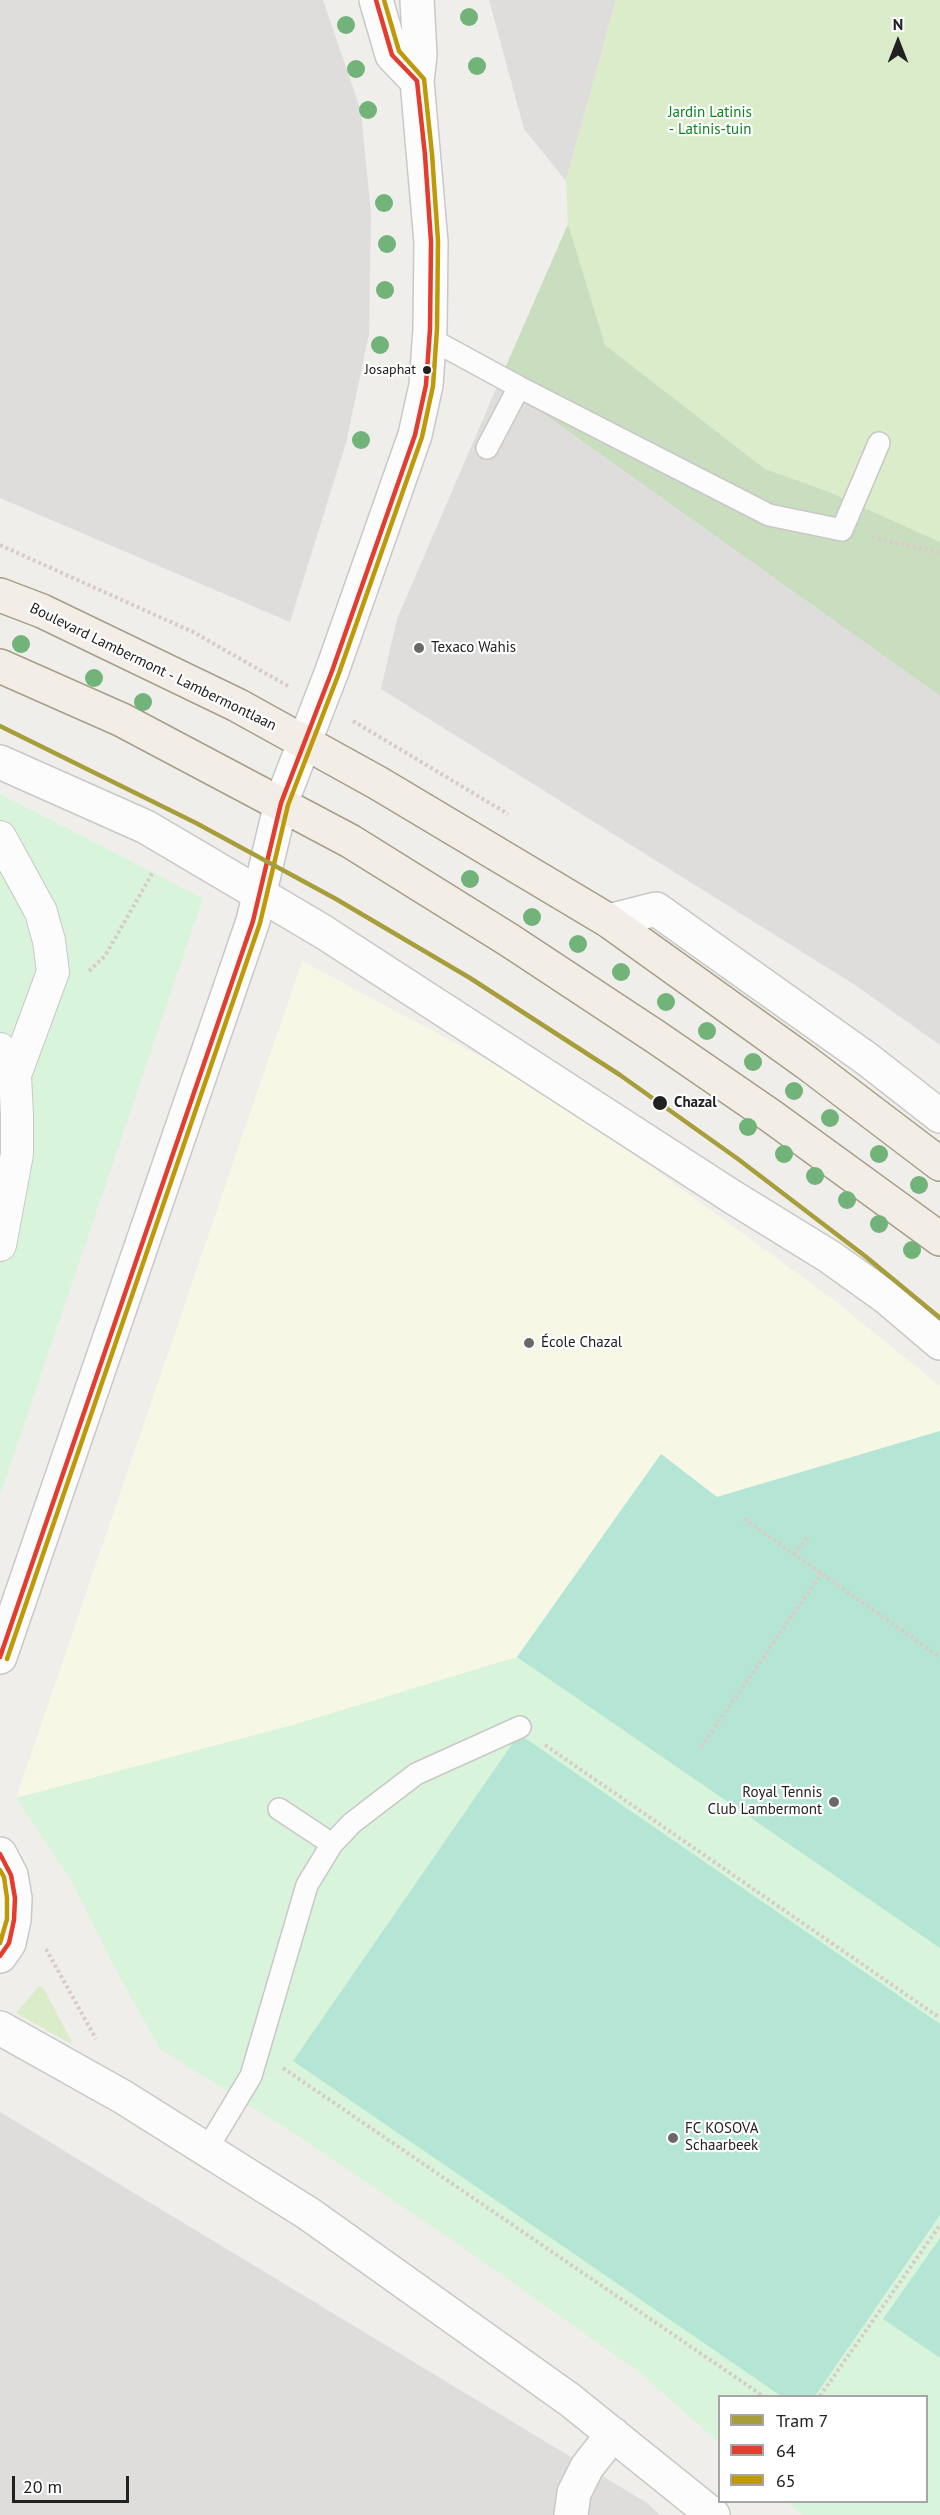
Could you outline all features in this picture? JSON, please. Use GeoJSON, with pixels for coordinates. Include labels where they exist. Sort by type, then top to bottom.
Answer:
{"type":"FeatureCollection","features":[{"type":"Feature","properties":{"kind":"main road","name":"Boulevard Lambermont - Lambermontlaan"},"geometry":{"type":"LineString","coordinates":[[0,595],[169,671],[305,743],[388,789],[609,921],[807,1063],[940,1164]]}},
{"type":"Feature","properties":{"kind":"main road"},"geometry":{"type":"LineString","coordinates":[[0,666],[122,720],[350,841],[509,940],[636,1024],[771,1116],[940,1239]]}},
{"type":"Feature","properties":{"kind":"street"},"geometry":{"type":"LineString","coordinates":[[376,0],[392,55],[417,81]]}},
{"type":"Feature","properties":{"kind":"street"},"geometry":{"type":"LineString","coordinates":[[0,1657],[253,921],[280,803],[305,743],[415,435],[426,385],[431,242],[417,81],[419,40],[417,0]]}},
{"type":"Feature","properties":{"kind":"street"},"geometry":{"type":"LineString","coordinates":[[0,762],[146,827],[322,931],[731,1196],[830,1257],[886,1297],[940,1343]]}},
{"type":"Feature","properties":{"kind":"street"},"geometry":{"type":"LineString","coordinates":[[0,837],[41,912],[53,972],[46,990],[7,1062],[17,1154],[0,1245]]}},
{"type":"Feature","properties":{"kind":"street"},"geometry":{"type":"LineString","coordinates":[[609,921],[656,909],[867,1059],[940,1116]]}},
{"type":"Feature","properties":{"kind":"street"},"geometry":{"type":"LineString","coordinates":[[0,1854],[12,1875],[15,1898],[14,1920],[9,1942],[0,1956]]}},
{"type":"Feature","properties":{"kind":"street"},"geometry":{"type":"LineString","coordinates":[[0,2028],[123,2097],[309,2214],[570,2400],[713,2515]]}},
{"type":"Feature","properties":{"kind":"street"},"geometry":{"type":"LineString","coordinates":[[571,2515],[574,2493],[586,2467],[613,2434]]}},
{"type":"Feature","properties":{"kind":"lane"},"geometry":{"type":"LineString","coordinates":[[419,40],[433,0]]}},
{"type":"Feature","properties":{"kind":"lane"},"geometry":{"type":"LineString","coordinates":[[429,338],[519,387],[769,515],[842,530],[879,442]]}},
{"type":"Feature","properties":{"kind":"lane"},"geometry":{"type":"LineString","coordinates":[[487,448],[519,387]]}},
{"type":"Feature","properties":{"kind":"lane"},"geometry":{"type":"LineString","coordinates":[[207,2149],[251,2076],[260,2052],[307,1885],[332,1844],[352,1823],[416,1774],[519,1727]]}},
{"type":"Feature","properties":{"kind":"lane"},"geometry":{"type":"LineString","coordinates":[[279,1809],[332,1844]]}},
{"type":"Feature","properties":{"kind":"path"},"geometry":{"type":"LineString","coordinates":[[842,530],[940,553]]}},
{"type":"Feature","properties":{"kind":"path"},"geometry":{"type":"LineString","coordinates":[[46,990],[69,985],[85,975],[105,956],[158,863]]}},
{"type":"Feature","properties":{"kind":"path"},"geometry":{"type":"LineString","coordinates":[[744,1520],[940,1657]]}},
{"type":"Feature","properties":{"kind":"path"},"geometry":{"type":"LineString","coordinates":[[794,1554],[808,1537]]}},
{"type":"Feature","properties":{"kind":"path"},"geometry":{"type":"LineString","coordinates":[[700,1747],[822,1573]]}},
{"type":"Feature","properties":{"kind":"path"},"geometry":{"type":"LineString","coordinates":[[519,1727],[940,2018]]}},
{"type":"Feature","properties":{"kind":"path"},"geometry":{"type":"LineString","coordinates":[[14,1920],[40,1939],[96,2040]]}},
{"type":"Feature","properties":{"kind":"path"},"geometry":{"type":"LineString","coordinates":[[260,2052],[760,2395]]}},
{"type":"Feature","properties":{"kind":"path"},"geometry":{"type":"LineString","coordinates":[[821,2395],[940,2225]]}},
{"type":"Feature","properties":{"kind":"shaded area"},"geometry":{"type":"Polygon","coordinates":[[[0,0],[323,0],[361,111],[371,214],[369,334],[346,443],[290,622],[0,498],[0,0]]]}},
{"type":"Feature","properties":{"kind":"shaded area"},"geometry":{"type":"Polygon","coordinates":[[[489,0],[616,0],[566,181],[524,129],[489,0]]]}},
{"type":"Feature","properties":{"kind":"shaded area"},"geometry":{"type":"Polygon","coordinates":[[[499,382],[940,696],[940,1045],[855,985],[381,689],[397,619],[499,382]]]}},
{"type":"Feature","properties":{"kind":"shaded area","name":"École Chazal"},"geometry":{"type":"Polygon","coordinates":[[[302,961],[517,1076],[650,1166],[834,1300],[940,1386],[940,1431],[717,1497],[661,1454],[517,1657],[293,1725],[16,1798],[302,961]]]}},
{"type":"Feature","properties":{"kind":"shaded area"},"geometry":{"type":"Polygon","coordinates":[[[0,2112],[647,2503],[660,2515],[0,2515],[0,2112]]]}},
{"type":"Feature","properties":{"kind":"green space","name":"Jardin Latinis - Latinis-tuin"},"geometry":{"type":"Polygon","coordinates":[[[616,0],[940,0],[940,542],[827,491],[765,469],[605,345],[568,224],[566,181],[616,0]]]}},
{"type":"Feature","properties":{"kind":"green space"},"geometry":{"type":"Polygon","coordinates":[[[568,224],[605,345],[765,469],[827,491],[940,542],[940,696],[499,382],[568,224]]]}},
{"type":"Feature","properties":{"kind":"green space"},"geometry":{"type":"Polygon","coordinates":[[[0,794],[203,898],[0,1495],[0,794]]]}},
{"type":"Feature","properties":{"kind":"green space"},"geometry":{"type":"Polygon","coordinates":[[[940,1431],[940,2515],[802,2515],[788,2503],[928,2503],[928,2395],[718,2395],[718,2442],[639,2372],[455,2242],[290,2131],[160,2049],[116,1970],[72,1882],[16,1798],[293,1725],[517,1657],[661,1454],[717,1497],[940,1431]]]}},
{"type":"Feature","properties":{"kind":"green space","name":"Royal Tennis Club Lambermont"},"geometry":{"type":"Polygon","coordinates":[[[940,1431],[940,1948],[517,1657],[661,1454],[717,1497],[940,1431]]]}},
{"type":"Feature","properties":{"kind":"green space","name":"FC KOSOVA Schaarbeek"},"geometry":{"type":"Polygon","coordinates":[[[519,1734],[940,2024],[940,2215],[816,2395],[780,2395],[293,2061],[519,1734]]]}},
{"type":"Feature","properties":{"kind":"green space"},"geometry":{"type":"Polygon","coordinates":[[[39,1986],[44,1989],[72,2042],[70,2043],[16,2013],[39,1986]]]}},
{"type":"Feature","properties":{"kind":"green space"},"geometry":{"type":"Polygon","coordinates":[[[940,2238],[940,2358],[883,2319],[940,2238]]]}},
{"type":"Feature","properties":{"kind":"tram line","name":"7"},"geometry":{"type":"LineString","coordinates":[[0,726],[196,823],[336,899],[470,978],[620,1075],[738,1159],[865,1256],[940,1318]]}},
{"type":"Feature","properties":{"kind":"transit line","name":"64"},"geometry":{"type":"LineString","coordinates":[[0,1657],[253,921],[281,803],[332,671],[415,435],[426,385],[430,329],[431,242],[425,155],[417,81],[392,55],[376,0]]}},
{"type":"Feature","properties":{"kind":"transit line","name":"65"},"geometry":{"type":"LineString","coordinates":[[7,1659],[260,923],[288,805],[339,673],[422,437],[433,386],[437,329],[438,241],[432,154],[424,79],[399,51],[384,0]]}},
{"type":"Feature","properties":{"kind":"transit line","name":"64"},"geometry":{"type":"LineString","coordinates":[[0,1854],[11,1875],[15,1898],[14,1920],[9,1943],[0,1956]]}},
{"type":"Feature","properties":{"kind":"transit line","name":"65"},"geometry":{"type":"LineString","coordinates":[[0,1870],[4,1877],[7,1898],[7,1919],[0,1943]]}},
{"type":"Feature","properties":{"kind":"place","name":"Josaphat"},"geometry":{"type":"Point","coordinates":[427,370]}},
{"type":"Feature","properties":{"kind":"place","name":"Texaco Wahis"},"geometry":{"type":"Point","coordinates":[419,648]}},
{"type":"Feature","properties":{"kind":"place","name":"Chazal"},"geometry":{"type":"Point","coordinates":[660,1103]}},
{"type":"Feature","properties":{"kind":"place","name":"École Chazal"},"geometry":{"type":"Point","coordinates":[529,1343]}},
{"type":"Feature","properties":{"kind":"place","name":"Royal Tennis Club Lambermont"},"geometry":{"type":"Point","coordinates":[834,1802]}},
{"type":"Feature","properties":{"kind":"place","name":"FC KOSOVA Schaarbeek"},"geometry":{"type":"Point","coordinates":[673,2138]}}]}
